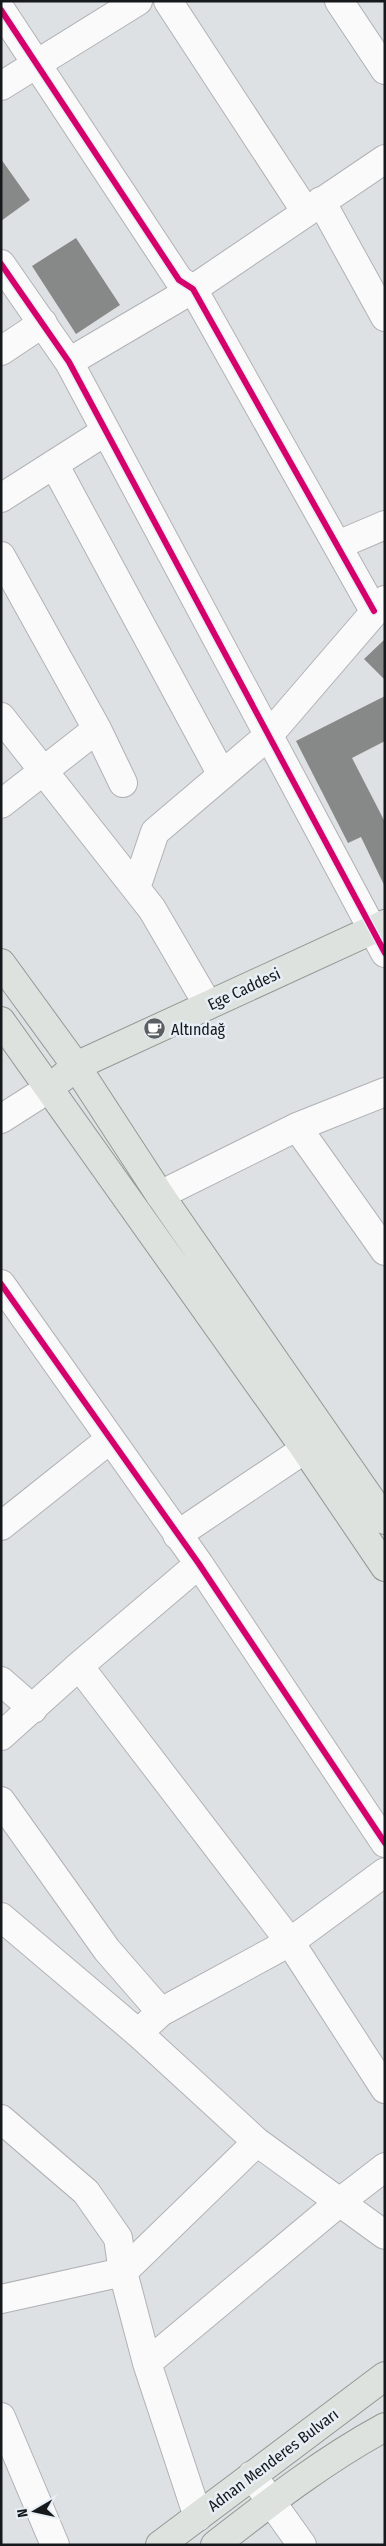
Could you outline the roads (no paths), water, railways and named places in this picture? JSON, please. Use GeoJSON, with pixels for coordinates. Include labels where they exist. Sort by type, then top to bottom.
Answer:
{"type":"FeatureCollection","features":[{"type":"Feature","properties":{"kind":"main road","name":"Ege Caddesi"},"geometry":{"type":"LineString","coordinates":[[48,1089],[76,1066],[208,1005],[380,936]]}},
{"type":"Feature","properties":{"kind":"main road"},"geometry":{"type":"LineString","coordinates":[[1,963],[76,1066],[160,1195],[385,1520]]}},
{"type":"Feature","properties":{"kind":"main road"},"geometry":{"type":"LineString","coordinates":[[1,1021],[305,1450],[385,1567]]}},
{"type":"Feature","properties":{"kind":"main road","name":"Adnan Menderes Bulvarı"},"geometry":{"type":"LineString","coordinates":[[160,2545],[385,2376]]}},
{"type":"Feature","properties":{"kind":"main road","name":"Adnan Menderes Bulvarı"},"geometry":{"type":"LineString","coordinates":[[215,2545],[272,2501],[359,2441],[385,2427]]}},
{"type":"Feature","properties":{"kind":"street"},"geometry":{"type":"LineString","coordinates":[[1,86],[138,1]]}},
{"type":"Feature","properties":{"kind":"street"},"geometry":{"type":"LineString","coordinates":[[168,1],[313,206],[385,317]]}},
{"type":"Feature","properties":{"kind":"street"},"geometry":{"type":"LineString","coordinates":[[340,1],[385,70]]}},
{"type":"Feature","properties":{"kind":"street"},"geometry":{"type":"LineString","coordinates":[[1,10],[179,280],[192,289],[338,545],[379,605],[268,736],[155,832],[136,888]]}},
{"type":"Feature","properties":{"kind":"street"},"geometry":{"type":"LineString","coordinates":[[69,362],[192,289],[385,159]]}},
{"type":"Feature","properties":{"kind":"street"},"geometry":{"type":"LineString","coordinates":[[1,264],[69,362],[268,736],[380,936]]}},
{"type":"Feature","properties":{"kind":"street"},"geometry":{"type":"LineString","coordinates":[[1,351],[43,324]]}},
{"type":"Feature","properties":{"kind":"street"},"geometry":{"type":"LineString","coordinates":[[1,498],[106,431]]}},
{"type":"Feature","properties":{"kind":"street"},"geometry":{"type":"LineString","coordinates":[[54,464],[222,775]]}},
{"type":"Feature","properties":{"kind":"street"},"geometry":{"type":"LineString","coordinates":[[338,545],[385,524]]}},
{"type":"Feature","properties":{"kind":"street"},"geometry":{"type":"LineString","coordinates":[[1,556],[97,729],[123,783]]}},
{"type":"Feature","properties":{"kind":"street"},"geometry":{"type":"LineString","coordinates":[[1,717],[152,909],[208,1005]]}},
{"type":"Feature","properties":{"kind":"street"},"geometry":{"type":"LineString","coordinates":[[1,804],[97,729]]}},
{"type":"Feature","properties":{"kind":"street"},"geometry":{"type":"LineString","coordinates":[[1,1119],[48,1089]]}},
{"type":"Feature","properties":{"kind":"street"},"geometry":{"type":"LineString","coordinates":[[160,1195],[297,1127],[385,1092]]}},
{"type":"Feature","properties":{"kind":"street"},"geometry":{"type":"LineString","coordinates":[[297,1127],[385,1251]]}},
{"type":"Feature","properties":{"kind":"street"},"geometry":{"type":"LineString","coordinates":[[4,1295],[199,1564],[385,1843]]}},
{"type":"Feature","properties":{"kind":"street"},"geometry":{"type":"LineString","coordinates":[[1,1526],[109,1440]]}},
{"type":"Feature","properties":{"kind":"street"},"geometry":{"type":"LineString","coordinates":[[177,1535],[305,1450]]}},
{"type":"Feature","properties":{"kind":"street"},"geometry":{"type":"LineString","coordinates":[[1,1736],[79,1666],[199,1564]]}},
{"type":"Feature","properties":{"kind":"street"},"geometry":{"type":"LineString","coordinates":[[79,1666],[290,1942],[385,2089]]}},
{"type":"Feature","properties":{"kind":"street"},"geometry":{"type":"LineString","coordinates":[[1,1681],[33,1708]]}},
{"type":"Feature","properties":{"kind":"street"},"geometry":{"type":"LineString","coordinates":[[1,1801],[107,1950],[161,2012]]}},
{"type":"Feature","properties":{"kind":"street"},"geometry":{"type":"LineString","coordinates":[[138,2033],[161,2012],[290,1942],[385,1872]]}},
{"type":"Feature","properties":{"kind":"street"},"geometry":{"type":"LineString","coordinates":[[5,1927],[138,2033],[257,2142],[341,2201],[385,2235]]}},
{"type":"Feature","properties":{"kind":"street"},"geometry":{"type":"LineString","coordinates":[[1,2119],[86,2192],[118,2238],[123,2272],[147,2363],[198,2517]]}},
{"type":"Feature","properties":{"kind":"street"},"geometry":{"type":"LineString","coordinates":[[1,2300],[123,2272],[257,2142]]}},
{"type":"Feature","properties":{"kind":"street"},"geometry":{"type":"LineString","coordinates":[[147,2363],[341,2201],[385,2167]]}},
{"type":"Feature","properties":{"kind":"street"},"geometry":{"type":"LineString","coordinates":[[341,2201],[385,2246]]}},
{"type":"Feature","properties":{"kind":"street"},"geometry":{"type":"LineString","coordinates":[[1,2417],[10,2464],[55,2545]]}},
{"type":"Feature","properties":{"kind":"street"},"geometry":{"type":"LineString","coordinates":[[252,2475],[302,2545]]}},
{"type":"Feature","properties":{"kind":"place","name":"Altındağ"},"geometry":{"type":"Point","coordinates":[155,1029]}}]}
